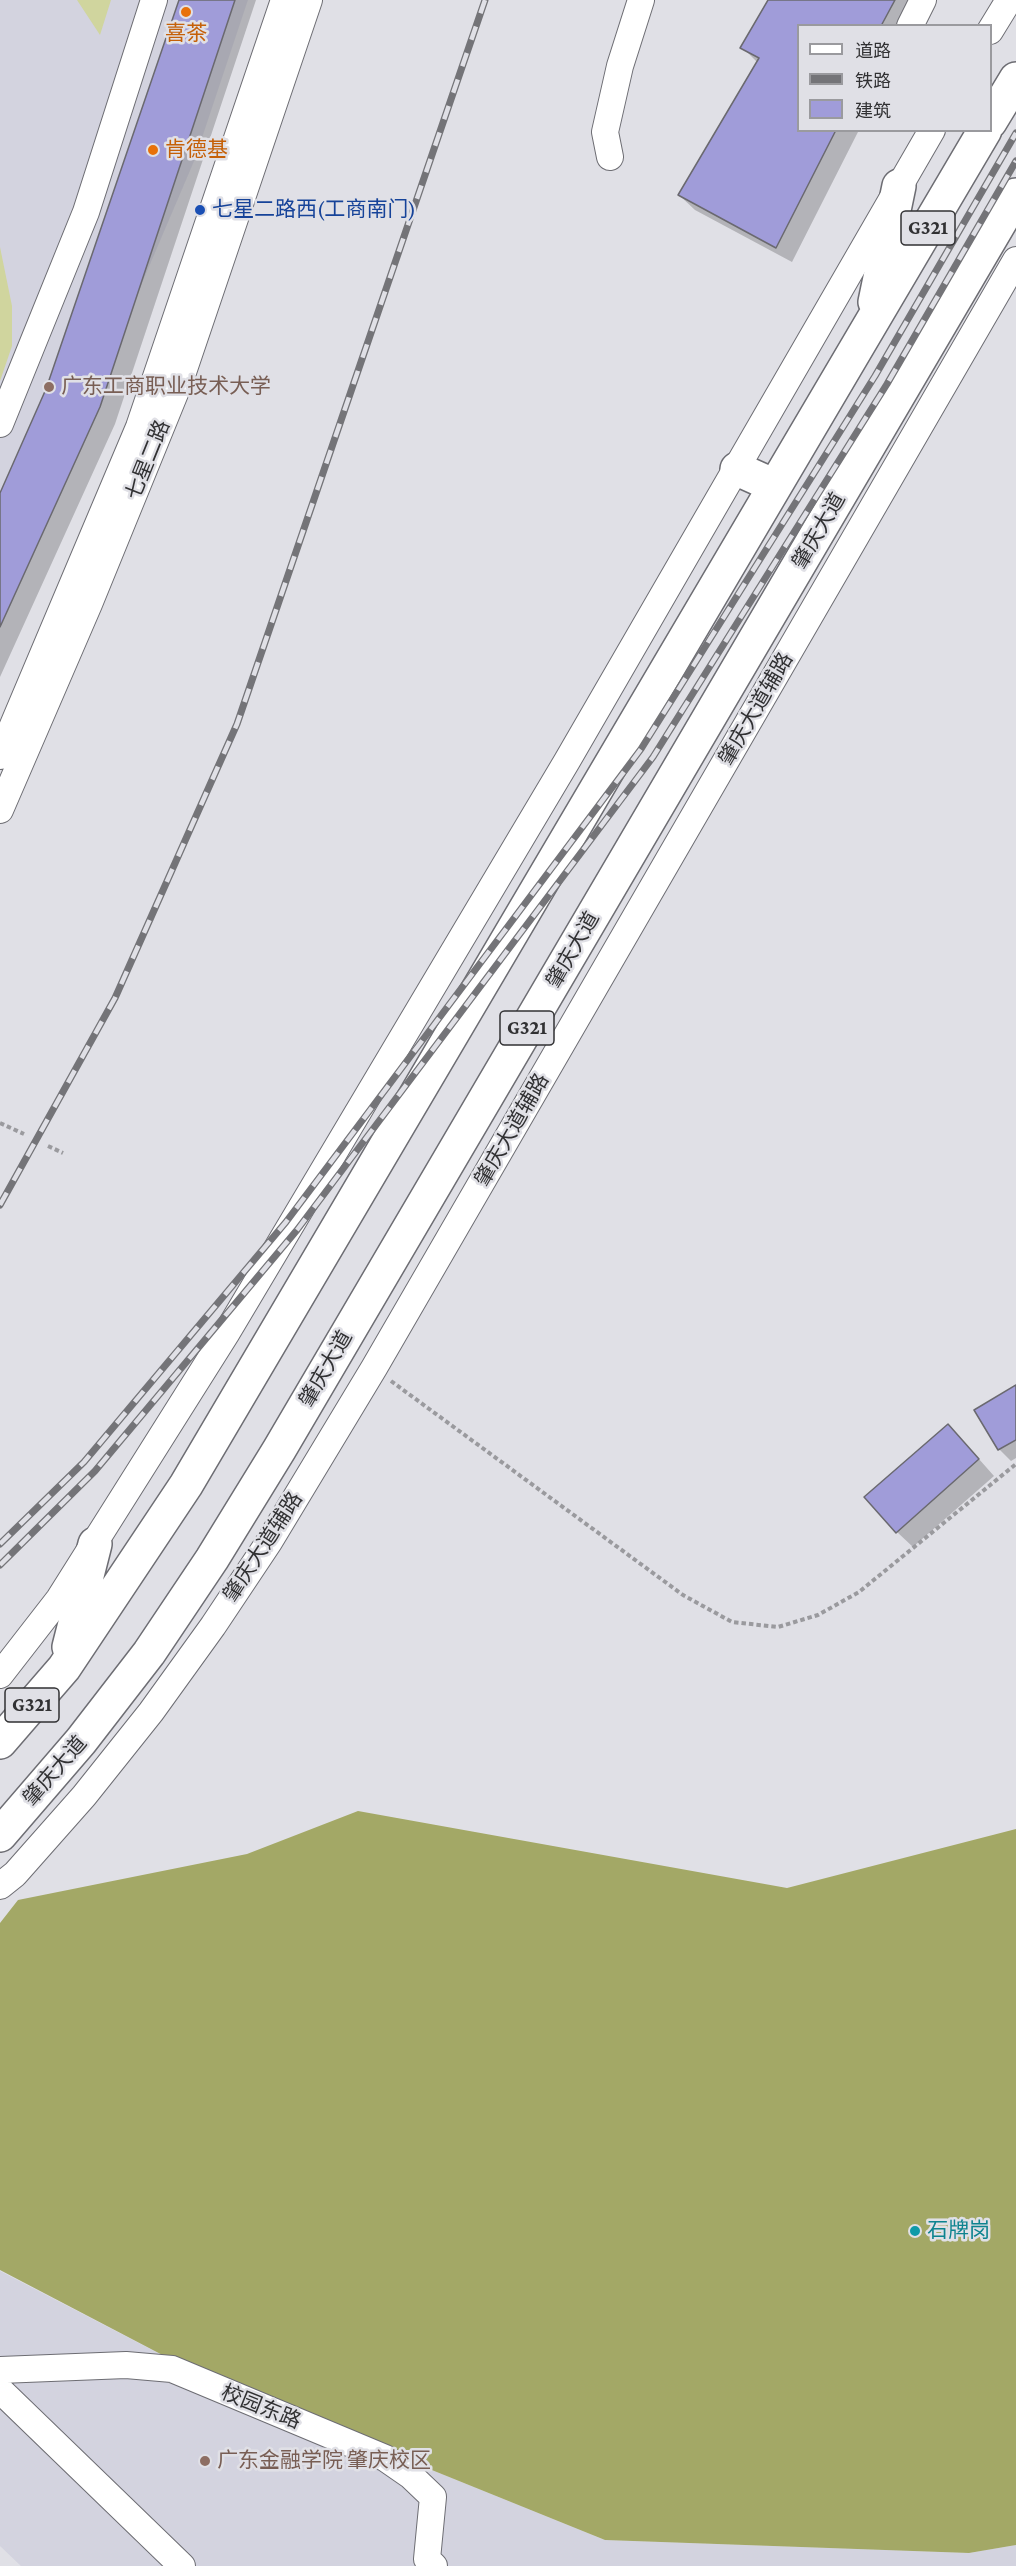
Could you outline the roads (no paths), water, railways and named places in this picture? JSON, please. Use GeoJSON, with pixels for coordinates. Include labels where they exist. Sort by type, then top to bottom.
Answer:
{"type":"FeatureCollection","features":[{"type":"Feature","properties":{"kind":"highway"},"geometry":{"type":"LineString","coordinates":[[992,119],[1016,79]]}},
{"type":"Feature","properties":{"kind":"highway","name":"G321"},"geometry":{"type":"LineString","coordinates":[[0,1742],[64,1668],[120,1587],[192,1475],[985,132]]}},
{"type":"Feature","properties":{"kind":"highway"},"geometry":{"type":"LineString","coordinates":[[870,326],[899,186]]}},
{"type":"Feature","properties":{"kind":"highway","name":"肇庆大道"},"geometry":{"type":"LineString","coordinates":[[0,1835],[81,1741],[149,1653],[212,1560],[1016,195]]}},
{"type":"Feature","properties":{"kind":"highway"},"geometry":{"type":"LineString","coordinates":[[737,469],[776,486]]}},
{"type":"Feature","properties":{"kind":"highway"},"geometry":{"type":"LineString","coordinates":[[64,1668],[95,1544]]}},
{"type":"Feature","properties":{"kind":"street"},"geometry":{"type":"LineString","coordinates":[[0,424],[86,212],[154,0]]}},
{"type":"Feature","properties":{"kind":"street","name":"七星二路"},"geometry":{"type":"LineString","coordinates":[[0,756],[139,427],[284,0]]}},
{"type":"Feature","properties":{"kind":"street","name":"七星二路"},"geometry":{"type":"LineString","coordinates":[[0,810],[89,604],[180,381],[309,0]]}},
{"type":"Feature","properties":{"kind":"street"},"geometry":{"type":"LineString","coordinates":[[610,157],[605,132],[620,66],[641,0]]}},
{"type":"Feature","properties":{"kind":"street"},"geometry":{"type":"LineString","coordinates":[[911,24],[923,0]]}},
{"type":"Feature","properties":{"kind":"street"},"geometry":{"type":"LineString","coordinates":[[992,28],[1009,0]]}},
{"type":"Feature","properties":{"kind":"street"},"geometry":{"type":"LineString","coordinates":[[0,1675],[59,1599],[244,1303],[567,761],[931,132]]}},
{"type":"Feature","properties":{"kind":"street","name":"肇庆大道辅路"},"geometry":{"type":"LineString","coordinates":[[7,1880],[99,1778],[151,1712],[213,1626],[268,1542],[374,1368],[1016,260]]}},
{"type":"Feature","properties":{"kind":"street","name":"校园东路"},"geometry":{"type":"LineString","coordinates":[[0,2370],[126,2365],[172,2369],[385,2458],[411,2476],[433,2497],[427,2559],[434,2566]]}},
{"type":"Feature","properties":{"kind":"street"},"geometry":{"type":"LineString","coordinates":[[0,2390],[182,2566]]}},
{"type":"Feature","properties":{"kind":"railway"},"geometry":{"type":"LineString","coordinates":[[0,1205],[115,998],[237,724],[485,0]]}},
{"type":"Feature","properties":{"kind":"railway"},"geometry":{"type":"LineString","coordinates":[[0,1544],[84,1462],[286,1222],[641,749],[875,376],[1016,133]]}},
{"type":"Feature","properties":{"kind":"railway"},"geometry":{"type":"LineString","coordinates":[[0,1565],[95,1471],[297,1230],[653,757],[887,384],[1016,161]]}},
{"type":"Feature","properties":{"kind":"place","name":"喜茶"},"geometry":{"type":"Point","coordinates":[186,12]}},
{"type":"Feature","properties":{"kind":"place","name":"肯德基"},"geometry":{"type":"Point","coordinates":[153,150]}},
{"type":"Feature","properties":{"kind":"place","name":"七星二路西(工商南门)"},"geometry":{"type":"Point","coordinates":[200,210]}},
{"type":"Feature","properties":{"kind":"place","name":"广东工商职业技术大学"},"geometry":{"type":"Point","coordinates":[49,387]}},
{"type":"Feature","properties":{"kind":"place","name":"石牌岗"},"geometry":{"type":"Point","coordinates":[915,2231]}},
{"type":"Feature","properties":{"kind":"place","name":"广东金融学院 肇庆校区"},"geometry":{"type":"Point","coordinates":[205,2461]}}]}
